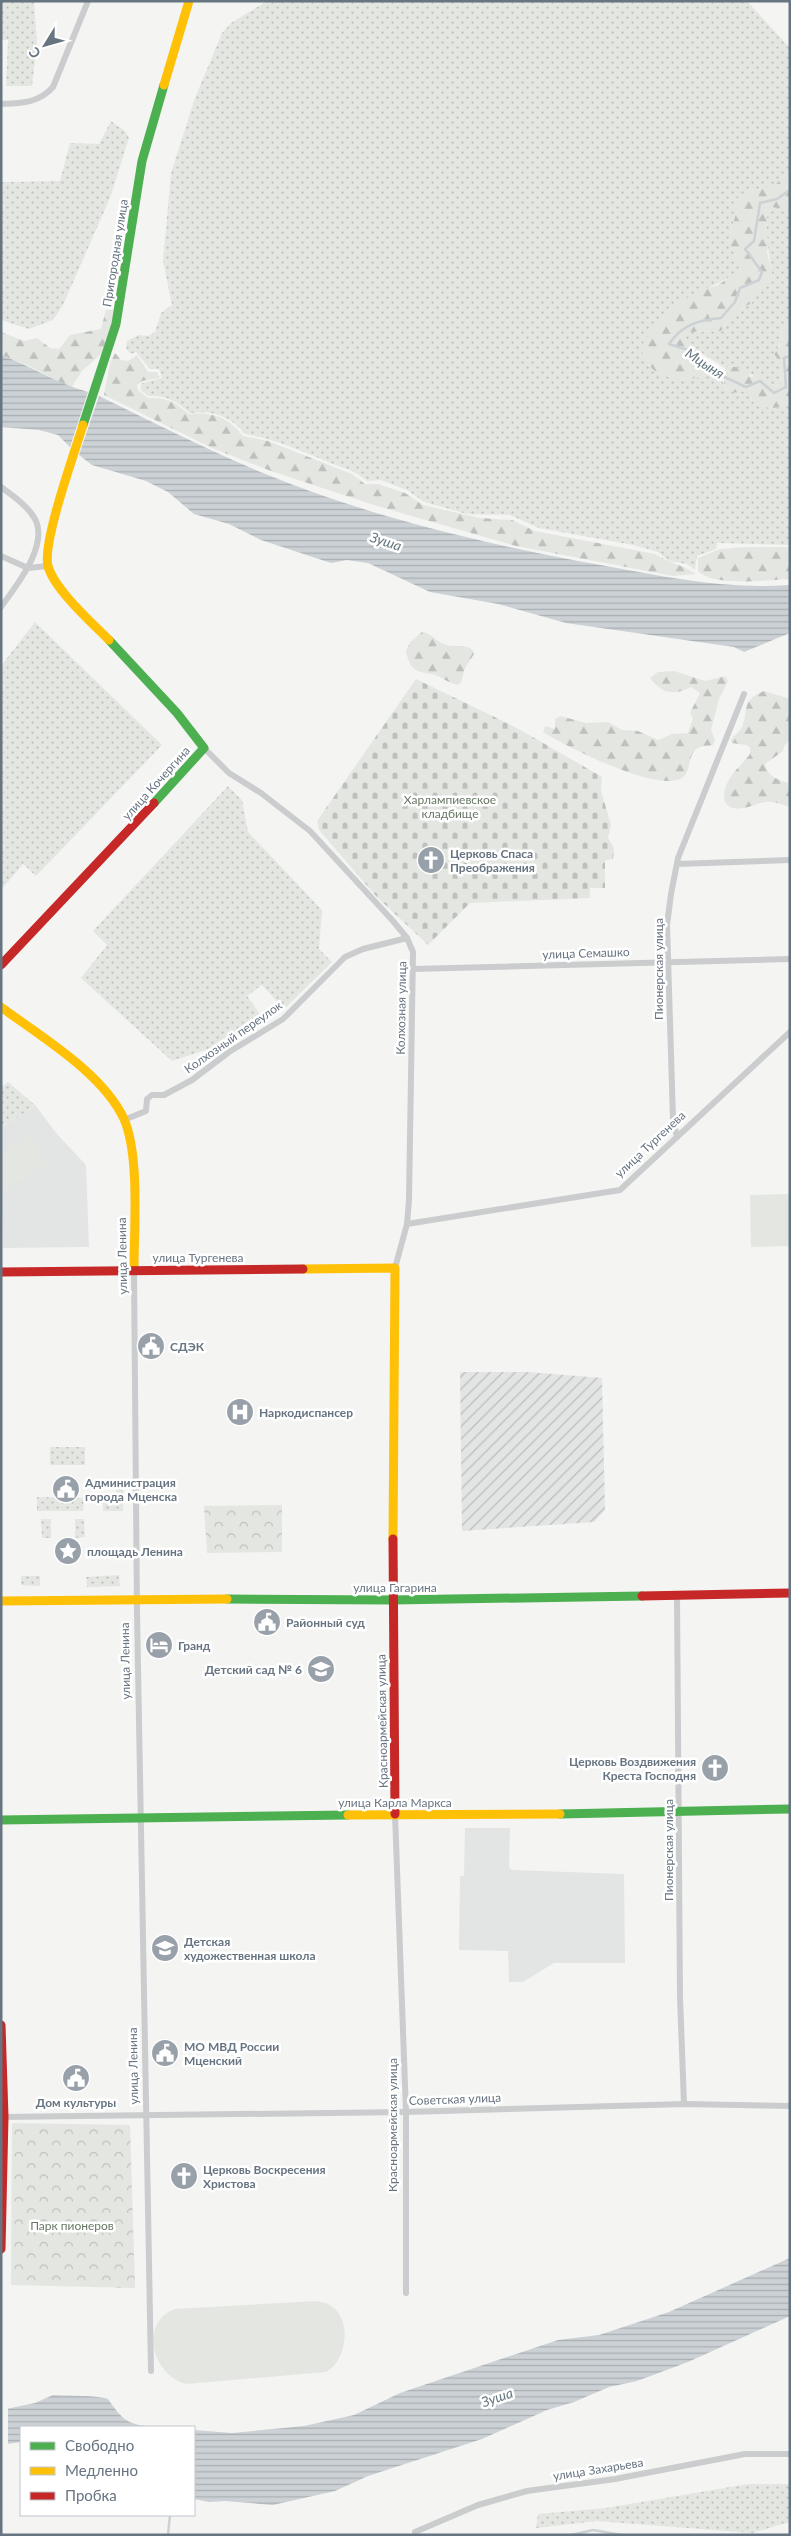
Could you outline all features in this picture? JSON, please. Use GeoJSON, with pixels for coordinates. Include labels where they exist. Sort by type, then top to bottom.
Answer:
{"type":"FeatureCollection","features":[{"type":"Feature","properties":{"kind":"main road","name":"Пригородная улица"},"geometry":{"type":"LineString","coordinates":[[48,566],[48,546],[63,487],[103,364],[122,296],[142,162],[189,1]]}},
{"type":"Feature","properties":{"kind":"main road","name":"улица Кочергина"},"geometry":{"type":"LineString","coordinates":[[1,965],[204,748],[177,713],[64,593],[48,566]]}},
{"type":"Feature","properties":{"kind":"main road","name":"улица Ленина"},"geometry":{"type":"LineString","coordinates":[[1,1007],[71,1060],[116,1104],[124,1120],[130,1152],[134,1270]]}},
{"type":"Feature","properties":{"kind":"main road","name":"улица Тургенева"},"geometry":{"type":"LineString","coordinates":[[1,1272],[395,1268]]}},
{"type":"Feature","properties":{"kind":"main road","name":"Красноармейская улица"},"geometry":{"type":"LineString","coordinates":[[395,1268],[393,1600],[395,1814]]}},
{"type":"Feature","properties":{"kind":"main road","name":"улица Гагарина"},"geometry":{"type":"LineString","coordinates":[[1,1602],[137,1598],[393,1600],[790,1593]]}},
{"type":"Feature","properties":{"kind":"main road","name":"улица Карла Маркса"},"geometry":{"type":"LineString","coordinates":[[1,1820],[140,1816],[679,1813],[790,1809]]}},
{"type":"Feature","properties":{"kind":"main road"},"geometry":{"type":"LineString","coordinates":[[1,2025],[1,2249]]}},
{"type":"Feature","properties":{"kind":"street"},"geometry":{"type":"LineString","coordinates":[[1,104],[27,103],[46,95],[53,87],[88,1]]}},
{"type":"Feature","properties":{"kind":"street"},"geometry":{"type":"LineString","coordinates":[[1,487],[30,511],[36,521],[40,534],[28,568],[1,607]]}},
{"type":"Feature","properties":{"kind":"street"},"geometry":{"type":"LineString","coordinates":[[1,556],[28,568],[48,566]]}},
{"type":"Feature","properties":{"kind":"street","name":"Пионерская улица"},"geometry":{"type":"LineString","coordinates":[[677,1137],[672,1112],[667,925],[677,864],[744,694]]}},
{"type":"Feature","properties":{"kind":"street","name":"Колхозная улица"},"geometry":{"type":"LineString","coordinates":[[204,748],[229,773],[261,793],[310,831],[407,938],[413,952],[407,1224],[395,1268]]}},
{"type":"Feature","properties":{"kind":"street"},"geometry":{"type":"LineString","coordinates":[[677,864],[790,860]]}},
{"type":"Feature","properties":{"kind":"street","name":"Колхозный переулок"},"geometry":{"type":"LineString","coordinates":[[124,1120],[146,1111],[147,1098],[152,1095],[164,1095],[192,1080],[229,1052],[282,1019],[345,957],[363,949],[407,938]]}},
{"type":"Feature","properties":{"kind":"street","name":"улица Семашко"},"geometry":{"type":"LineString","coordinates":[[413,969],[790,959]]}},
{"type":"Feature","properties":{"kind":"street","name":"улица Тургенева"},"geometry":{"type":"LineString","coordinates":[[407,1224],[620,1190],[790,1032]]}},
{"type":"Feature","properties":{"kind":"street","name":"улица Ленина"},"geometry":{"type":"LineString","coordinates":[[134,1270],[140,1816],[151,2371]]}},
{"type":"Feature","properties":{"kind":"street","name":"Пионерская улица"},"geometry":{"type":"LineString","coordinates":[[677,1595],[680,1998],[684,2104]]}},
{"type":"Feature","properties":{"kind":"street","name":"Красноармейская улица"},"geometry":{"type":"LineString","coordinates":[[395,1814],[406,2112],[406,2293]]}},
{"type":"Feature","properties":{"kind":"street","name":"Советская улица"},"geometry":{"type":"LineString","coordinates":[[2,2117],[406,2112],[684,2104],[790,2106]]}},
{"type":"Feature","properties":{"kind":"street","name":"улица Захарьева"},"geometry":{"type":"LineString","coordinates":[[415,2532],[478,2505],[527,2491],[615,2479],[746,2454],[790,2454]]}},
{"type":"Feature","properties":{"kind":"shaded area"},"geometry":{"type":"Polygon","coordinates":[[[36,1106],[56,1133],[86,1165],[89,1247],[3,1248],[1,1127],[36,1106]]]}},
{"type":"Feature","properties":{"kind":"shaded area"},"geometry":{"type":"Polygon","coordinates":[[[460,1372],[528,1372],[602,1378],[605,1510],[594,1522],[462,1531],[460,1372]]]}},
{"type":"Feature","properties":{"kind":"shaded area"},"geometry":{"type":"Polygon","coordinates":[[[465,1828],[510,1828],[509,1867],[512,1870],[624,1874],[625,1963],[554,1963],[523,1982],[509,1982],[508,1951],[459,1950],[460,1876],[464,1876],[465,1828]]]}},
{"type":"Feature","properties":{"kind":"green space"},"geometry":{"type":"Polygon","coordinates":[[[1,1],[34,1],[37,43],[32,86],[6,86],[8,40],[1,40],[1,1]]]}},
{"type":"Feature","properties":{"kind":"green space"},"geometry":{"type":"Polygon","coordinates":[[[267,1],[747,1],[790,48],[790,170],[774,186],[745,192],[737,210],[728,242],[738,260],[741,272],[706,288],[648,365],[669,377],[692,379],[707,374],[723,382],[727,391],[750,390],[752,401],[761,406],[776,408],[790,401],[790,545],[717,543],[716,549],[697,556],[695,570],[687,564],[669,561],[658,552],[633,545],[539,528],[510,515],[467,514],[424,502],[407,490],[380,480],[367,481],[352,471],[296,449],[245,434],[233,423],[220,416],[206,412],[190,413],[171,400],[148,396],[140,389],[142,383],[162,378],[159,369],[150,369],[136,352],[131,354],[126,349],[127,341],[139,335],[148,336],[155,332],[161,313],[172,305],[163,261],[171,173],[195,98],[222,33],[231,23],[267,1]]]}},
{"type":"Feature","properties":{"kind":"green space"},"geometry":{"type":"Polygon","coordinates":[[[111,121],[126,132],[129,138],[110,198],[63,305],[53,320],[29,329],[1,320],[1,182],[60,181],[70,143],[99,144],[111,121]]]}},
{"type":"Feature","properties":{"kind":"green space"},"geometry":{"type":"Polygon","coordinates":[[[790,170],[790,207],[786,209],[771,207],[766,211],[768,223],[765,231],[769,241],[767,252],[772,273],[772,284],[755,293],[752,303],[734,314],[721,331],[686,332],[680,335],[681,340],[692,346],[699,354],[707,374],[692,379],[676,379],[654,370],[646,361],[640,348],[660,321],[677,305],[695,293],[714,287],[730,276],[741,272],[738,260],[728,242],[737,210],[733,202],[745,192],[774,186],[790,170]]]}},
{"type":"Feature","properties":{"kind":"green space"},"geometry":{"type":"Polygon","coordinates":[[[777,206],[786,209],[790,207],[790,323],[780,330],[783,341],[778,346],[782,381],[776,387],[731,366],[725,368],[681,340],[680,335],[686,332],[721,331],[733,314],[752,302],[755,293],[771,284],[772,273],[765,231],[768,223],[766,211],[770,207],[777,206]]]}},
{"type":"Feature","properties":{"kind":"green space"},"geometry":{"type":"Polygon","coordinates":[[[106,310],[114,310],[112,326],[101,354],[82,371],[71,388],[27,365],[1,355],[1,332],[24,341],[37,338],[50,348],[59,349],[70,335],[101,329],[106,310]]]}},
{"type":"Feature","properties":{"kind":"green space"},"geometry":{"type":"Polygon","coordinates":[[[790,323],[790,401],[776,408],[771,408],[761,406],[752,401],[750,390],[731,392],[728,390],[724,382],[725,368],[731,366],[747,370],[751,377],[758,375],[776,387],[782,381],[779,360],[774,354],[783,341],[780,330],[790,323]]]}},
{"type":"Feature","properties":{"kind":"green space"},"geometry":{"type":"Polygon","coordinates":[[[115,353],[121,360],[128,361],[137,355],[148,372],[157,372],[160,378],[142,381],[137,385],[138,390],[148,398],[170,401],[189,414],[205,414],[219,417],[232,424],[243,436],[268,441],[352,474],[365,484],[378,484],[405,493],[423,505],[480,518],[512,520],[535,531],[655,554],[696,574],[673,576],[516,546],[377,506],[271,471],[212,448],[104,395],[110,363],[115,353]]]}},
{"type":"Feature","properties":{"kind":"green space"},"geometry":{"type":"Polygon","coordinates":[[[790,547],[790,579],[728,581],[705,576],[698,571],[698,558],[720,549],[790,547]]]}},
{"type":"Feature","properties":{"kind":"green space"},"geometry":{"type":"Polygon","coordinates":[[[35,622],[162,745],[36,876],[23,864],[1,890],[1,666],[35,622]]]}},
{"type":"Feature","properties":{"kind":"green space"},"geometry":{"type":"Polygon","coordinates":[[[422,632],[444,644],[472,649],[474,654],[465,668],[461,683],[457,685],[438,676],[414,669],[406,651],[410,642],[422,632]]]}},
{"type":"Feature","properties":{"kind":"green space"},"geometry":{"type":"Polygon","coordinates":[[[674,671],[705,681],[725,676],[728,681],[719,699],[711,730],[715,740],[713,745],[702,746],[694,751],[687,773],[680,779],[668,781],[651,779],[611,766],[543,732],[545,726],[555,729],[555,719],[560,716],[586,723],[608,722],[622,730],[638,731],[658,740],[672,734],[688,733],[693,718],[690,713],[700,693],[691,687],[679,692],[669,692],[659,687],[650,678],[658,672],[674,671]]]}},
{"type":"Feature","properties":{"kind":"green space","name":"Харлампиевское кладбище"},"geometry":{"type":"Polygon","coordinates":[[[416,679],[517,728],[602,777],[601,791],[611,825],[608,838],[614,848],[613,859],[605,860],[605,888],[590,888],[590,898],[470,903],[428,945],[376,896],[319,830],[317,821],[416,679]]]}},
{"type":"Feature","properties":{"kind":"green space"},"geometry":{"type":"Polygon","coordinates":[[[764,691],[790,699],[790,739],[784,746],[783,751],[765,764],[771,775],[790,783],[790,807],[769,802],[739,809],[734,808],[725,802],[725,788],[732,775],[750,754],[750,748],[746,745],[732,743],[731,740],[742,727],[749,702],[757,694],[764,691]]]}},
{"type":"Feature","properties":{"kind":"green space"},"geometry":{"type":"Polygon","coordinates":[[[228,786],[242,800],[248,832],[322,910],[319,949],[332,962],[284,1009],[262,985],[247,996],[262,1017],[224,1044],[172,1061],[81,978],[107,945],[93,931],[228,786]]]}},
{"type":"Feature","properties":{"kind":"green space"},"geometry":{"type":"Polygon","coordinates":[[[8,1082],[36,1106],[1,1127],[1,1084],[4,1086],[8,1082]]]}},
{"type":"Feature","properties":{"kind":"green space"},"geometry":{"type":"Polygon","coordinates":[[[30,1135],[48,1163],[1,1192],[1,1153],[30,1135]]]}},
{"type":"Feature","properties":{"kind":"green space"},"geometry":{"type":"Polygon","coordinates":[[[790,1194],[790,1246],[751,1247],[750,1195],[790,1194]]]}},
{"type":"Feature","properties":{"kind":"green space"},"geometry":{"type":"Polygon","coordinates":[[[50,1447],[85,1447],[85,1465],[50,1465],[50,1447]]]}},
{"type":"Feature","properties":{"kind":"green space"},"geometry":{"type":"Polygon","coordinates":[[[116,1479],[123,1479],[123,1511],[103,1511],[103,1498],[116,1497],[116,1479]]]}},
{"type":"Feature","properties":{"kind":"green space"},"geometry":{"type":"Polygon","coordinates":[[[37,1497],[84,1498],[83,1511],[37,1511],[37,1497]]]}},
{"type":"Feature","properties":{"kind":"green space"},"geometry":{"type":"Polygon","coordinates":[[[282,1505],[282,1552],[207,1553],[204,1506],[282,1505]]]}},
{"type":"Feature","properties":{"kind":"green space"},"geometry":{"type":"Polygon","coordinates":[[[41,1519],[51,1519],[51,1538],[42,1538],[41,1519]]]}},
{"type":"Feature","properties":{"kind":"green space"},"geometry":{"type":"Polygon","coordinates":[[[75,1519],[84,1519],[85,1537],[75,1538],[75,1519]]]}},
{"type":"Feature","properties":{"kind":"green space"},"geometry":{"type":"Polygon","coordinates":[[[119,1575],[120,1586],[87,1587],[86,1577],[119,1575]]]}},
{"type":"Feature","properties":{"kind":"green space"},"geometry":{"type":"Polygon","coordinates":[[[21,1576],[40,1576],[40,1586],[21,1585],[21,1576]]]}},
{"type":"Feature","properties":{"kind":"green space","name":"Парк пионеров"},"geometry":{"type":"Polygon","coordinates":[[[12,2123],[130,2125],[135,2288],[11,2285],[12,2123]]]}},
{"type":"Feature","properties":{"kind":"green space"},"geometry":{"type":"Polygon","coordinates":[[[316,2301],[328,2304],[336,2310],[344,2328],[345,2338],[339,2358],[326,2372],[186,2384],[164,2370],[154,2348],[153,2336],[157,2325],[164,2316],[175,2309],[316,2301]]]}},
{"type":"Feature","properties":{"kind":"green space"},"geometry":{"type":"Polygon","coordinates":[[[748,2484],[790,2484],[790,2522],[752,2533],[597,2521],[536,2528],[538,2514],[606,2508],[748,2484]]]}},
{"type":"Feature","properties":{"kind":"water"},"geometry":{"type":"Polygon","coordinates":[[[1,355],[77,389],[88,392],[70,447],[58,435],[39,430],[1,427],[1,355]]]}},
{"type":"Feature","properties":{"kind":"water","name":"Зуша"},"geometry":{"type":"Polygon","coordinates":[[[99,396],[263,473],[345,503],[432,529],[563,558],[697,582],[744,586],[790,585],[790,633],[744,652],[734,647],[566,623],[498,604],[430,592],[368,563],[347,560],[331,563],[261,540],[229,524],[194,514],[168,492],[146,481],[92,465],[79,455],[99,396]]]}},
{"type":"Feature","properties":{"kind":"water","name":"Зуша"},"geometry":{"type":"Polygon","coordinates":[[[790,2258],[790,2316],[688,2362],[637,2381],[609,2387],[574,2402],[547,2410],[482,2439],[368,2476],[335,2491],[273,2505],[225,2501],[209,2502],[195,2499],[195,2430],[232,2433],[304,2426],[354,2415],[400,2393],[558,2340],[599,2335],[669,2312],[790,2258]]]}},
{"type":"Feature","properties":{"kind":"water"},"geometry":{"type":"Polygon","coordinates":[[[53,2395],[89,2396],[108,2399],[122,2417],[132,2423],[148,2426],[20,2426],[20,2442],[1,2445],[1,2410],[35,2403],[53,2395]]]}},
{"type":"Feature","properties":{"kind":"pier"},"geometry":{"type":"Polygon","coordinates":[[[8,2406],[8,2447],[1,2448],[1,2407],[8,2406]]]}},
{"type":"Feature","properties":{"kind":"waterway","name":"Мцыня"},"geometry":{"type":"LineString","coordinates":[[790,190],[777,199],[760,203],[754,241],[745,249],[762,272],[759,280],[740,288],[735,302],[721,318],[705,320],[691,325],[679,332],[669,344],[688,350],[716,373],[746,387],[760,381],[774,393],[786,387],[784,358],[790,356]]}},
{"type":"Feature","properties":{"kind":"waterway"},"geometry":{"type":"LineString","coordinates":[[168,2535],[170,2516]]}},
{"type":"Feature","properties":{"kind":"waterway"},"geometry":{"type":"LineString","coordinates":[[571,2535],[593,2530],[622,2535]]}},
{"type":"Feature","properties":{"kind":"traffic: fast"},"geometry":{"type":"LineString","coordinates":[[83,425],[116,324],[142,161],[164,85]]}},
{"type":"Feature","properties":{"kind":"traffic: fast"},"geometry":{"type":"LineString","coordinates":[[109,640],[177,713],[204,748],[154,803]]}},
{"type":"Feature","properties":{"kind":"traffic: fast"},"geometry":{"type":"LineString","coordinates":[[227,1599],[393,1600],[642,1596]]}},
{"type":"Feature","properties":{"kind":"traffic: fast"},"geometry":{"type":"LineString","coordinates":[[560,1814],[790,1809]]}},
{"type":"Feature","properties":{"kind":"traffic: fast"},"geometry":{"type":"LineString","coordinates":[[1,1820],[348,1815]]}},
{"type":"Feature","properties":{"kind":"traffic: slow"},"geometry":{"type":"LineString","coordinates":[[164,85],[189,1]]}},
{"type":"Feature","properties":{"kind":"traffic: slow"},"geometry":{"type":"LineString","coordinates":[[83,425],[54,518],[47,554],[48,566],[65,595],[109,640]]}},
{"type":"Feature","properties":{"kind":"traffic: slow"},"geometry":{"type":"LineString","coordinates":[[1,1007],[52,1043],[86,1071],[114,1102],[124,1119],[129,1134],[134,1172],[134,1270]]}},
{"type":"Feature","properties":{"kind":"traffic: slow"},"geometry":{"type":"LineString","coordinates":[[303,1269],[395,1268],[393,1539]]}},
{"type":"Feature","properties":{"kind":"traffic: slow"},"geometry":{"type":"LineString","coordinates":[[1,1601],[227,1599]]}},
{"type":"Feature","properties":{"kind":"traffic: slow"},"geometry":{"type":"LineString","coordinates":[[348,1815],[560,1814]]}},
{"type":"Feature","properties":{"kind":"traffic: jam"},"geometry":{"type":"LineString","coordinates":[[1,965],[154,803]]}},
{"type":"Feature","properties":{"kind":"traffic: jam"},"geometry":{"type":"LineString","coordinates":[[1,1272],[303,1269]]}},
{"type":"Feature","properties":{"kind":"traffic: jam"},"geometry":{"type":"LineString","coordinates":[[393,1539],[395,1814]]}},
{"type":"Feature","properties":{"kind":"traffic: jam"},"geometry":{"type":"LineString","coordinates":[[642,1596],[790,1593]]}},
{"type":"Feature","properties":{"kind":"traffic: jam"},"geometry":{"type":"LineString","coordinates":[[1,2025],[4,2117],[1,2249]]}},
{"type":"Feature","properties":{"kind":"place","name":"Церковь Спаса Преображения"},"geometry":{"type":"Point","coordinates":[431,860]}},
{"type":"Feature","properties":{"kind":"place","name":"СДЭК"},"geometry":{"type":"Point","coordinates":[151,1346]}},
{"type":"Feature","properties":{"kind":"place","name":"Наркодиспансер"},"geometry":{"type":"Point","coordinates":[240,1412]}},
{"type":"Feature","properties":{"kind":"place","name":"Администрация города Мценска"},"geometry":{"type":"Point","coordinates":[66,1489]}},
{"type":"Feature","properties":{"kind":"place","name":"площадь Ленина"},"geometry":{"type":"Point","coordinates":[68,1551]}},
{"type":"Feature","properties":{"kind":"place","name":"Районный суд"},"geometry":{"type":"Point","coordinates":[267,1622]}},
{"type":"Feature","properties":{"kind":"place","name":"Гранд"},"geometry":{"type":"Point","coordinates":[159,1645]}},
{"type":"Feature","properties":{"kind":"place","name":"Детский сад № 6"},"geometry":{"type":"Point","coordinates":[321,1669]}},
{"type":"Feature","properties":{"kind":"place","name":"Церковь Воздвижения Креста Господня"},"geometry":{"type":"Point","coordinates":[715,1768]}},
{"type":"Feature","properties":{"kind":"place","name":"Детская художественная школа"},"geometry":{"type":"Point","coordinates":[165,1948]}},
{"type":"Feature","properties":{"kind":"place","name":"МО МВД России Мценский"},"geometry":{"type":"Point","coordinates":[165,2053]}},
{"type":"Feature","properties":{"kind":"place","name":"Дом культуры"},"geometry":{"type":"Point","coordinates":[76,2078]}},
{"type":"Feature","properties":{"kind":"place","name":"Церковь Воскресения Христова"},"geometry":{"type":"Point","coordinates":[184,2176]}}]}
